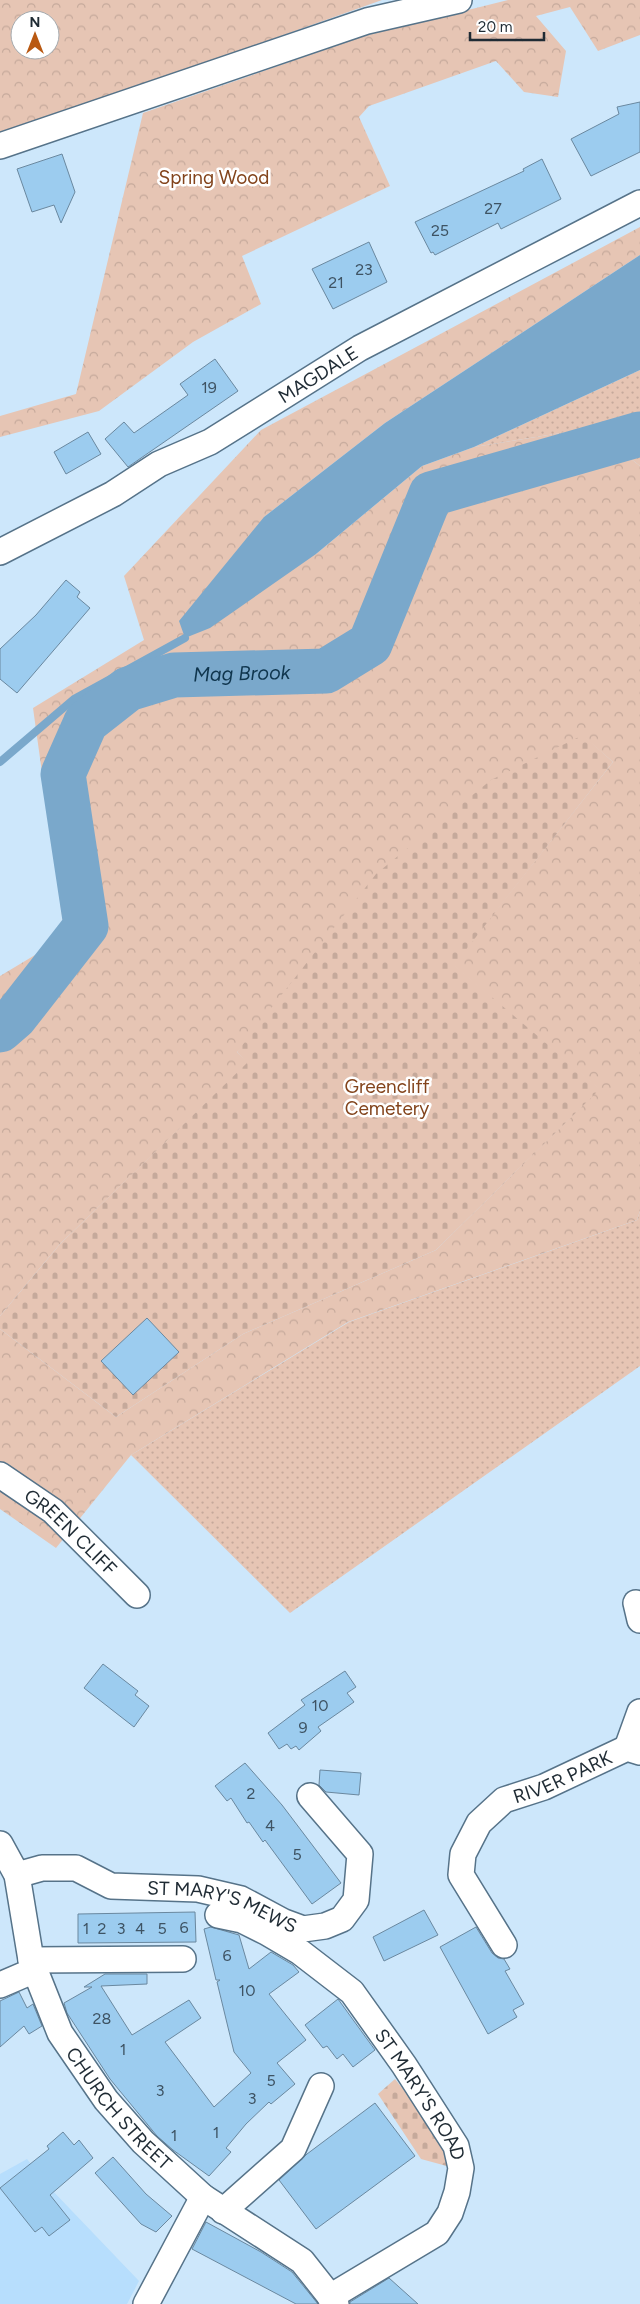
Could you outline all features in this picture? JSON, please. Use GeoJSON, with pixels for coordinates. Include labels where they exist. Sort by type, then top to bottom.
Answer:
{"type":"FeatureCollection","features":[{"type":"Feature","properties":{"kind":"street"},"geometry":{"type":"LineString","coordinates":[[0,146],[367,21],[459,0]]}},
{"type":"Feature","properties":{"kind":"street","name":"MAGDALE"},"geometry":{"type":"LineString","coordinates":[[0,552],[113,494],[159,464],[210,442],[360,348],[640,202]]}},
{"type":"Feature","properties":{"kind":"street","name":"GREEN CLIFF"},"geometry":{"type":"LineString","coordinates":[[0,1475],[53,1511],[137,1595]]}},
{"type":"Feature","properties":{"kind":"street"},"geometry":{"type":"LineString","coordinates":[[633,1750],[640,1712]]}},
{"type":"Feature","properties":{"kind":"street","name":"RIVER PARK"},"geometry":{"type":"LineString","coordinates":[[504,1945],[460,1875],[464,1854],[479,1823],[504,1800],[544,1787],[633,1750]]}},
{"type":"Feature","properties":{"kind":"street","name":"ST MARY'S MEWS"},"geometry":{"type":"LineString","coordinates":[[17,1875],[42,1868],[76,1868],[112,1886],[198,1889],[241,1898],[284,1922],[303,1929],[325,1926],[342,1919],[356,1900],[360,1854],[310,1796]]}},
{"type":"Feature","properties":{"kind":"street","name":"CHURCH STREET"},"geometry":{"type":"LineString","coordinates":[[0,1844],[17,1875],[33,1965],[60,2033],[106,2100],[143,2142],[213,2204],[302,2261],[333,2300]]}},
{"type":"Feature","properties":{"kind":"street","name":"ST MARY'S ROAD"},"geometry":{"type":"LineString","coordinates":[[218,1915],[242,1920],[266,1932],[300,1952],[352,1992],[404,2065],[456,2146],[461,2168],[457,2192],[450,2213],[437,2233],[333,2300]]}},
{"type":"Feature","properties":{"kind":"street"},"geometry":{"type":"LineString","coordinates":[[0,1985],[33,1965],[183,1959]]}},
{"type":"Feature","properties":{"kind":"street"},"geometry":{"type":"LineString","coordinates":[[146,2304],[213,2204],[293,2150],[321,2086]]}},
{"type":"Feature","properties":{"kind":"shaded area"},"geometry":{"type":"Polygon","coordinates":[[[640,255],[640,370],[474,447],[422,466],[316,554],[210,628],[185,638],[179,621],[264,517],[385,423],[640,255]]]}},
{"type":"Feature","properties":{"kind":"shaded area"},"geometry":{"type":"Polygon","coordinates":[[[27,2159],[49,2187],[139,2281],[127,2304],[0,2304],[0,2174],[27,2159]]]}},
{"type":"Feature","properties":{"kind":"green space"},"geometry":{"type":"Polygon","coordinates":[[[0,0],[382,0],[0,136],[0,0]]]}},
{"type":"Feature","properties":{"kind":"green space","name":"Spring Wood"},"geometry":{"type":"Polygon","coordinates":[[[508,0],[640,0],[640,35],[598,51],[570,7],[536,16],[566,51],[558,97],[524,92],[496,61],[369,106],[359,117],[390,186],[242,256],[261,304],[193,342],[99,411],[0,437],[0,416],[76,394],[143,113],[364,36],[508,0]]]}},
{"type":"Feature","properties":{"kind":"green space"},"geometry":{"type":"Polygon","coordinates":[[[640,227],[640,255],[385,423],[264,517],[316,554],[422,466],[474,447],[592,428],[640,466],[640,1211],[637,1220],[348,1322],[131,1455],[56,1548],[0,1509],[0,1329],[116,1417],[243,1334],[436,1250],[599,1089],[453,965],[613,762],[583,736],[237,1052],[248,1063],[60,1244],[0,1316],[0,976],[65,937],[33,708],[144,640],[124,576],[261,430],[640,227]]]}},
{"type":"Feature","properties":{"kind":"green space"},"geometry":{"type":"Polygon","coordinates":[[[640,370],[640,466],[592,428],[474,447],[640,370]]]}},
{"type":"Feature","properties":{"kind":"green space","name":"Greencliff Cemetery"},"geometry":{"type":"Polygon","coordinates":[[[583,735],[613,762],[454,965],[600,1089],[436,1250],[243,1334],[116,1417],[0,1329],[0,1316],[60,1244],[247,1063],[237,1052],[376,874],[491,780],[583,735]]]}},
{"type":"Feature","properties":{"kind":"green space"},"geometry":{"type":"Polygon","coordinates":[[[640,1211],[640,1366],[290,1613],[131,1455],[349,1322],[637,1220],[640,1211]]]}},
{"type":"Feature","properties":{"kind":"green space"},"geometry":{"type":"Polygon","coordinates":[[[395,2079],[449,2147],[454,2168],[421,2159],[378,2094],[395,2079]]]}},
{"type":"Feature","properties":{"kind":"building"},"geometry":{"type":"Polygon","coordinates":[[[640,102],[640,152],[591,176],[571,139],[619,114],[617,107],[640,102]]]}},
{"type":"Feature","properties":{"kind":"building"},"geometry":{"type":"Polygon","coordinates":[[[62,154],[75,192],[61,223],[54,205],[32,212],[17,169],[62,154]]]}},
{"type":"Feature","properties":{"kind":"building"},"geometry":{"type":"Polygon","coordinates":[[[542,159],[561,199],[501,229],[498,223],[435,255],[433,252],[431,253],[415,222],[524,171],[523,169],[542,159]]]}},
{"type":"Feature","properties":{"kind":"building"},"geometry":{"type":"Polygon","coordinates":[[[369,242],[387,282],[333,309],[312,269],[369,242]]]}},
{"type":"Feature","properties":{"kind":"building"},"geometry":{"type":"Polygon","coordinates":[[[215,359],[238,391],[128,467],[105,439],[124,422],[134,433],[188,395],[180,384],[215,359]]]}},
{"type":"Feature","properties":{"kind":"building"},"geometry":{"type":"Polygon","coordinates":[[[88,432],[101,454],[66,474],[54,452],[88,432]]]}},
{"type":"Feature","properties":{"kind":"building"},"geometry":{"type":"Polygon","coordinates":[[[66,580],[80,592],[77,597],[90,608],[17,693],[0,679],[0,649],[36,615],[66,580]]]}},
{"type":"Feature","properties":{"kind":"building"},"geometry":{"type":"Polygon","coordinates":[[[147,1318],[179,1352],[133,1395],[101,1361],[147,1318]]]}},
{"type":"Feature","properties":{"kind":"building"},"geometry":{"type":"Polygon","coordinates":[[[103,1664],[138,1691],[135,1695],[149,1706],[134,1727],[84,1688],[103,1664]]]}},
{"type":"Feature","properties":{"kind":"building"},"geometry":{"type":"Polygon","coordinates":[[[345,1671],[356,1687],[347,1693],[354,1702],[318,1727],[321,1731],[299,1750],[296,1746],[291,1749],[287,1744],[279,1749],[268,1733],[305,1705],[301,1700],[345,1671]]]}},
{"type":"Feature","properties":{"kind":"building"},"geometry":{"type":"Polygon","coordinates":[[[245,1763],[282,1805],[341,1883],[312,1904],[265,1840],[263,1842],[249,1822],[247,1823],[231,1798],[227,1801],[215,1786],[245,1763]]]}},
{"type":"Feature","properties":{"kind":"building"},"geometry":{"type":"Polygon","coordinates":[[[320,1770],[361,1773],[359,1795],[326,1792],[319,1785],[320,1770]]]}},
{"type":"Feature","properties":{"kind":"building"},"geometry":{"type":"Polygon","coordinates":[[[424,1910],[438,1935],[384,1961],[373,1937],[424,1910]]]}},
{"type":"Feature","properties":{"kind":"building"},"geometry":{"type":"Polygon","coordinates":[[[195,1912],[196,1942],[78,1943],[78,1914],[195,1912]]]}},
{"type":"Feature","properties":{"kind":"building"},"geometry":{"type":"Polygon","coordinates":[[[211,1927],[239,1935],[249,1969],[271,1952],[293,1965],[299,1972],[269,1994],[306,2040],[277,2063],[295,2084],[271,2104],[269,2102],[246,2124],[226,2148],[231,2152],[209,2176],[157,2136],[110,2079],[67,2013],[64,2003],[92,1987],[84,1987],[105,1974],[147,1974],[147,1984],[101,1986],[132,2035],[189,2000],[201,2018],[165,2042],[214,2107],[251,2073],[234,2052],[217,1982],[220,1980],[216,1980],[204,1929],[211,1927]]]}},
{"type":"Feature","properties":{"kind":"building"},"geometry":{"type":"Polygon","coordinates":[[[476,1927],[492,1953],[498,1958],[504,1959],[510,1969],[505,1971],[524,2004],[513,2010],[517,2017],[488,2034],[440,1947],[476,1927]]]}},
{"type":"Feature","properties":{"kind":"building"},"geometry":{"type":"Polygon","coordinates":[[[19,1992],[27,2008],[33,2004],[42,2026],[29,2034],[24,2026],[0,2047],[0,2001],[19,1992]]]}},
{"type":"Feature","properties":{"kind":"building"},"geometry":{"type":"Polygon","coordinates":[[[338,1999],[375,2050],[353,2067],[343,2054],[337,2059],[327,2046],[323,2048],[305,2025],[338,1999]]]}},
{"type":"Feature","properties":{"kind":"building"},"geometry":{"type":"Polygon","coordinates":[[[375,2103],[415,2156],[316,2229],[279,2180],[307,2154],[375,2103]]]}},
{"type":"Feature","properties":{"kind":"building"},"geometry":{"type":"Polygon","coordinates":[[[63,2132],[74,2145],[79,2140],[93,2158],[50,2195],[70,2220],[49,2236],[42,2227],[35,2232],[0,2188],[49,2149],[47,2146],[63,2132]]]}},
{"type":"Feature","properties":{"kind":"building"},"geometry":{"type":"Polygon","coordinates":[[[113,2157],[146,2194],[172,2216],[156,2232],[141,2224],[95,2173],[113,2157]]]}},
{"type":"Feature","properties":{"kind":"building"},"geometry":{"type":"Polygon","coordinates":[[[206,2222],[261,2252],[292,2272],[318,2304],[296,2304],[192,2249],[206,2222]]]}},
{"type":"Feature","properties":{"kind":"building"},"geometry":{"type":"Polygon","coordinates":[[[389,2278],[418,2304],[350,2304],[350,2302],[389,2278]]]}},
{"type":"Feature","properties":{"kind":"waterway","name":"Mag Brook"},"geometry":{"type":"LineString","coordinates":[[0,1030],[15,1017],[86,926],[63,774],[86,722],[128,689],[174,675],[326,671],[370,644],[431,494],[640,434]]}},
{"type":"Feature","properties":{"kind":"waterway"},"geometry":{"type":"LineString","coordinates":[[0,762],[74,699],[185,638]]}},
{"type":"Feature","properties":{"kind":"waterway"},"geometry":{"type":"LineString","coordinates":[[120,673],[128,689]]}}]}
